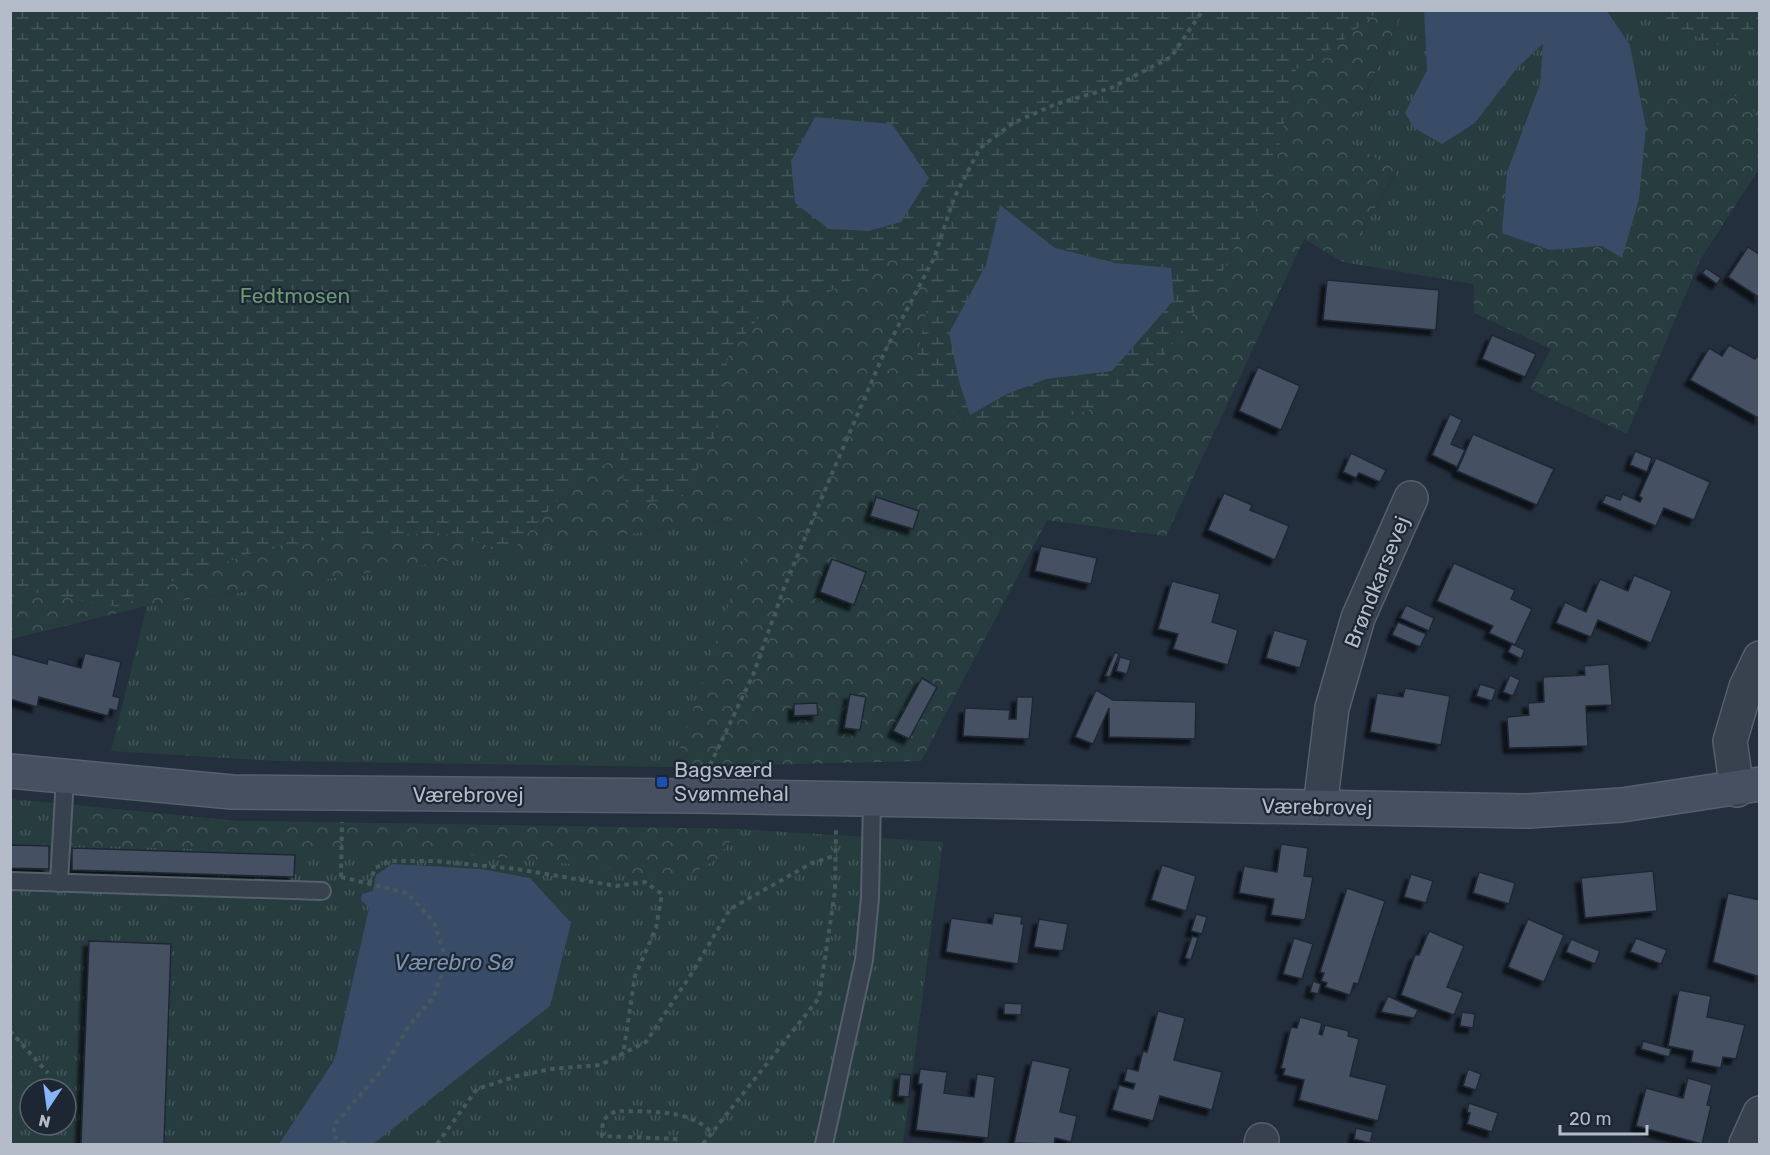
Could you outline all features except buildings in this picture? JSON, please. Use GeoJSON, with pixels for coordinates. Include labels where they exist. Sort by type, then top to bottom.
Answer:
{"type":"FeatureCollection","features":[{"type":"Feature","properties":{"kind":"street","name":"Brøndkarsevej"},"geometry":{"type":"LineString","coordinates":[[1320,807],[1332,708],[1358,618],[1412,498]]}},
{"type":"Feature","properties":{"kind":"street"},"geometry":{"type":"LineString","coordinates":[[1748,787],[1730,741],[1746,687],[1760,658]]}},
{"type":"Feature","properties":{"kind":"street","name":"Værebrovej"},"geometry":{"type":"LineString","coordinates":[[10,771],[232,792],[696,796],[1528,811],[1622,805],[1748,787]]}},
{"type":"Feature","properties":{"kind":"street"},"geometry":{"type":"LineString","coordinates":[[1746,1144],[1760,1113]]}},
{"type":"Feature","properties":{"kind":"lane"},"geometry":{"type":"LineString","coordinates":[[58,883],[64,777]]}},
{"type":"Feature","properties":{"kind":"lane"},"geometry":{"type":"LineString","coordinates":[[824,1144],[864,960],[870,898],[872,800]]}},
{"type":"Feature","properties":{"kind":"lane"},"geometry":{"type":"LineString","coordinates":[[10,881],[322,891]]}},
{"type":"Feature","properties":{"kind":"path"},"geometry":{"type":"LineString","coordinates":[[696,796],[753,675],[784,588],[848,435],[885,351],[934,258],[954,198],[980,148],[1013,123],[1056,104],[1111,88],[1171,57],[1203,10]]}},
{"type":"Feature","properties":{"kind":"path"},"geometry":{"type":"LineString","coordinates":[[322,891],[340,888],[343,794]]}},
{"type":"Feature","properties":{"kind":"path"},"geometry":{"type":"LineString","coordinates":[[703,1144],[819,998],[835,891],[836,799]]}},
{"type":"Feature","properties":{"kind":"path"},"geometry":{"type":"LineString","coordinates":[[437,1144],[477,1089],[517,1076],[551,1069],[600,1065],[623,1056],[646,1042],[730,909],[812,863],[837,855]]}},
{"type":"Feature","properties":{"kind":"path"},"geometry":{"type":"LineString","coordinates":[[369,884],[375,868],[390,861],[434,861],[517,869],[616,886],[645,882],[654,888],[662,894],[656,928],[635,976],[623,1056]]}},
{"type":"Feature","properties":{"kind":"path"},"geometry":{"type":"LineString","coordinates":[[341,877],[407,893],[425,909],[437,932],[444,953],[444,969],[433,998],[408,1027],[385,1066],[335,1124],[333,1136],[345,1144]]}},
{"type":"Feature","properties":{"kind":"path"},"geometry":{"type":"LineString","coordinates":[[10,1030],[48,1073]]}},
{"type":"Feature","properties":{"kind":"path"},"geometry":{"type":"LineString","coordinates":[[621,1137],[602,1136],[602,1122],[606,1115],[616,1111],[682,1116],[701,1120],[712,1132]]}},
{"type":"Feature","properties":{"kind":"path"},"geometry":{"type":"LineString","coordinates":[[628,1137],[678,1139],[677,1144]]}},
{"type":"Feature","properties":{"kind":"green space","name":"Fedtmosen"},"geometry":{"type":"Polygon","coordinates":[[[10,11],[1403,11],[1345,139],[1397,171],[1343,262],[1304,239],[1166,536],[1047,520],[921,761],[674,767],[759,514],[147,606],[11,639],[10,11]]]}},
{"type":"Feature","properties":{"kind":"green space","name":"Fedtmosen"},"geometry":{"type":"Polygon","coordinates":[[[11,11],[1378,11],[1336,46],[1296,69],[1272,179],[1222,272],[1157,366],[1097,408],[1059,418],[963,422],[914,372],[931,289],[894,258],[829,292],[768,306],[728,357],[714,440],[683,496],[627,506],[620,457],[579,477],[511,552],[442,533],[353,537],[269,547],[164,584],[120,607],[32,592],[11,601],[11,11]],[[1000,206],[986,265],[949,333],[970,415],[1007,394],[1046,379],[1112,371],[1171,268],[1116,263],[1055,248],[1000,206]]]}},
{"type":"Feature","properties":{"kind":"green space"},"geometry":{"type":"Polygon","coordinates":[[[1403,11],[1424,11],[1427,70],[1407,113],[1475,123],[1517,68],[1544,44],[1540,84],[1507,172],[1473,222],[1474,284],[1343,262],[1397,172],[1345,140],[1403,11]]]}},
{"type":"Feature","properties":{"kind":"green space"},"geometry":{"type":"Polygon","coordinates":[[[1607,11],[1759,11],[1759,127],[1748,97],[1639,90],[1630,45],[1607,11]]]}},
{"type":"Feature","properties":{"kind":"green space"},"geometry":{"type":"Polygon","coordinates":[[[1655,11],[1759,11],[1759,37],[1725,47],[1660,24],[1655,11]]]}},
{"type":"Feature","properties":{"kind":"green space"},"geometry":{"type":"Polygon","coordinates":[[[1639,90],[1748,97],[1759,127],[1759,169],[1700,260],[1627,434],[1530,389],[1551,349],[1474,313],[1473,222],[1507,172],[1503,233],[1550,250],[1602,246],[1646,127],[1639,90]]]}},
{"type":"Feature","properties":{"kind":"green space"},"geometry":{"type":"Polygon","coordinates":[[[760,514],[674,767],[278,761],[111,751],[147,606],[760,514]]]}},
{"type":"Feature","properties":{"kind":"green space"},"geometry":{"type":"Polygon","coordinates":[[[11,799],[238,821],[739,829],[943,842],[903,1144],[11,1144],[11,799]]]}},
{"type":"Feature","properties":{"kind":"green space"},"geometry":{"type":"Polygon","coordinates":[[[73,805],[238,821],[739,829],[717,859],[672,885],[604,867],[427,851],[342,854],[71,845],[73,805]]]}},
{"type":"Feature","properties":{"kind":"water"},"geometry":{"type":"Polygon","coordinates":[[[1424,11],[1607,11],[1630,45],[1646,127],[1639,199],[1622,258],[1602,246],[1550,250],[1502,233],[1507,172],[1540,84],[1543,44],[1517,68],[1475,123],[1442,144],[1414,128],[1405,113],[1427,70],[1424,11]]]}},
{"type":"Feature","properties":{"kind":"water"},"geometry":{"type":"Polygon","coordinates":[[[815,117],[892,124],[929,178],[901,222],[869,231],[829,229],[795,203],[791,161],[815,117]]]}},
{"type":"Feature","properties":{"kind":"water"},"geometry":{"type":"Polygon","coordinates":[[[1000,205],[1055,248],[1116,263],[1171,268],[1174,300],[1112,371],[1046,379],[1007,394],[970,415],[959,381],[949,333],[986,265],[1000,205]]]}},
{"type":"Feature","properties":{"kind":"water","name":"Værebro Sø"},"geometry":{"type":"Polygon","coordinates":[[[392,864],[481,869],[530,878],[571,923],[550,1006],[373,1144],[279,1144],[335,1059],[369,908],[361,900],[362,894],[373,891],[376,875],[392,864]]]}},
{"type":"Feature","properties":{"kind":"place","name":"Bagsværd Svømmehal"},"geometry":{"type":"Point","coordinates":[662,782]}}]}
